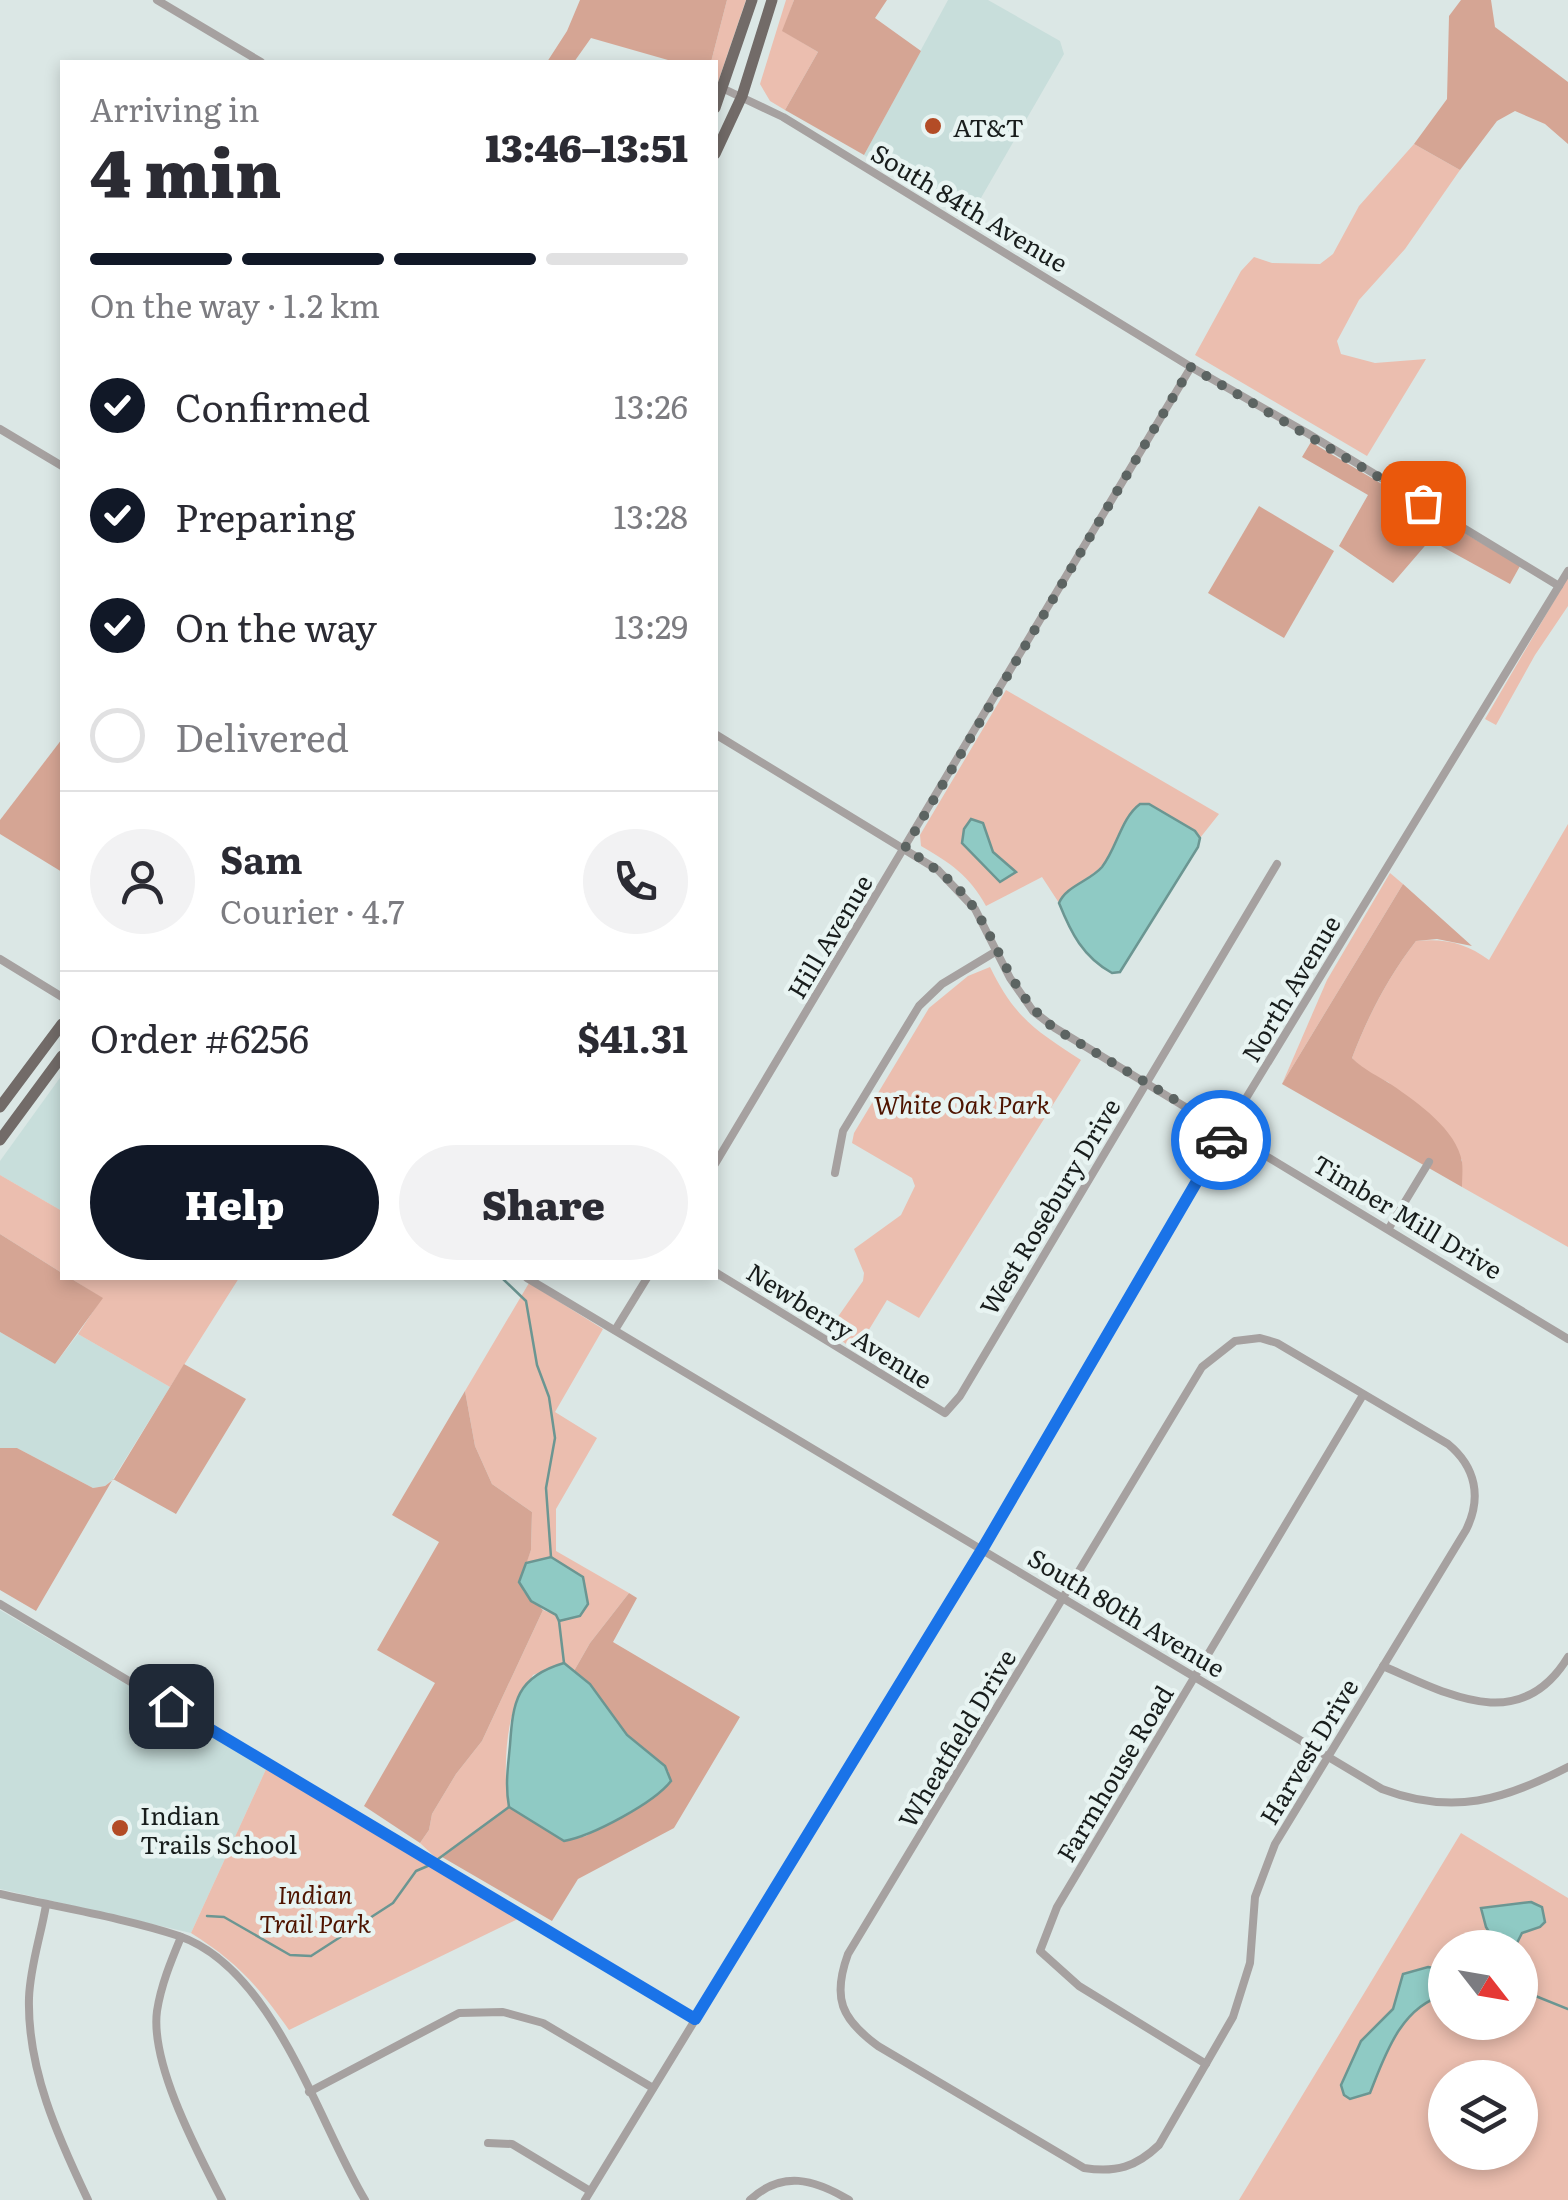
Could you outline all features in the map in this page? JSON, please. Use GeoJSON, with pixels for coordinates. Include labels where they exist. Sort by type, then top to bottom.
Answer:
{"type":"FeatureCollection","features":[{"type":"Feature","properties":{"kind":"main road"},"geometry":{"type":"LineString","coordinates":[[718,101],[752,0]]}},
{"type":"Feature","properties":{"kind":"main road"},"geometry":{"type":"LineString","coordinates":[[718,148],[742,96],[772,0]]}},
{"type":"Feature","properties":{"kind":"main road"},"geometry":{"type":"LineString","coordinates":[[0,1107],[60,1027]]}},
{"type":"Feature","properties":{"kind":"main road"},"geometry":{"type":"LineString","coordinates":[[0,1140],[60,1059]]}},
{"type":"Feature","properties":{"kind":"street"},"geometry":{"type":"LineString","coordinates":[[157,0],[257,60]]}},
{"type":"Feature","properties":{"kind":"street","name":"South 84th Avenue"},"geometry":{"type":"LineString","coordinates":[[724,88],[814,136],[1191,367],[1560,586]]}},
{"type":"Feature","properties":{"kind":"street","name":"Hill Avenue"},"geometry":{"type":"LineString","coordinates":[[718,1159],[1191,367]]}},
{"type":"Feature","properties":{"kind":"street"},"geometry":{"type":"LineString","coordinates":[[0,429],[60,465]]}},
{"type":"Feature","properties":{"kind":"street","name":"North Avenue"},"geometry":{"type":"LineString","coordinates":[[587,2196],[983,1548],[1226,1130],[1568,571]]}},
{"type":"Feature","properties":{"kind":"street","name":"Timber Mill Drive"},"geometry":{"type":"LineString","coordinates":[[718,736],[905,848],[958,887],[975,909],[1033,1011],[1054,1028],[1568,1339]]}},
{"type":"Feature","properties":{"kind":"street","name":"West Rosebury Drive"},"geometry":{"type":"LineString","coordinates":[[945,1413],[960,1396],[1277,864]]}},
{"type":"Feature","properties":{"kind":"street"},"geometry":{"type":"LineString","coordinates":[[835,1172],[843,1131],[919,1006],[942,984],[996,952]]}},
{"type":"Feature","properties":{"kind":"street"},"geometry":{"type":"LineString","coordinates":[[0,959],[60,996]]}},
{"type":"Feature","properties":{"kind":"street"},"geometry":{"type":"LineString","coordinates":[[1389,1228],[1429,1162]]}},
{"type":"Feature","properties":{"kind":"street","name":"Newberry Avenue"},"geometry":{"type":"LineString","coordinates":[[718,1274],[945,1413]]}},
{"type":"Feature","properties":{"kind":"street","name":"South 80th Avenue"},"geometry":{"type":"LineString","coordinates":[[531,1280],[1382,1789],[1414,1801],[1474,1803],[1505,1797],[1568,1767]]}},
{"type":"Feature","properties":{"kind":"street"},"geometry":{"type":"LineString","coordinates":[[615,1330],[646,1280]]}},
{"type":"Feature","properties":{"kind":"street","name":"Wheatfield Drive"},"geometry":{"type":"LineString","coordinates":[[1124,2169],[1104,2171],[1073,2162],[878,2046],[851,2023],[841,2004],[838,1984],[848,1954],[1202,1366],[1235,1342],[1260,1338],[1277,1342],[1363,1395]]}},
{"type":"Feature","properties":{"kind":"street","name":"Harvest Drive"},"geometry":{"type":"LineString","coordinates":[[1124,2169],[1144,2159],[1159,2144],[1233,2017],[1250,1964],[1256,1897],[1275,1844],[1466,1530],[1476,1495],[1471,1474],[1454,1450],[1363,1395]]}},
{"type":"Feature","properties":{"kind":"street","name":"Farmhouse Road"},"geometry":{"type":"LineString","coordinates":[[1206,2064],[1079,1986],[1040,1951],[1056,1906],[1363,1395]]}},
{"type":"Feature","properties":{"kind":"street"},"geometry":{"type":"LineString","coordinates":[[0,1604],[695,2019]]}},
{"type":"Feature","properties":{"kind":"street"},"geometry":{"type":"LineString","coordinates":[[1383,1666],[1460,1699],[1490,1704],[1519,1700],[1537,1691],[1560,1672],[1568,1658]]}},
{"type":"Feature","properties":{"kind":"street"},"geometry":{"type":"LineString","coordinates":[[0,1894],[181,1937],[217,1958],[264,2006],[365,2200]]}},
{"type":"Feature","properties":{"kind":"street"},"geometry":{"type":"LineString","coordinates":[[46,1904],[29,1997],[36,2070],[62,2146],[88,2200]]}},
{"type":"Feature","properties":{"kind":"street"},"geometry":{"type":"LineString","coordinates":[[181,1937],[166,1971],[156,2014],[165,2072],[189,2135],[222,2200]]}},
{"type":"Feature","properties":{"kind":"street"},"geometry":{"type":"LineString","coordinates":[[309,2092],[459,2013],[503,2012],[543,2024],[653,2088]]}},
{"type":"Feature","properties":{"kind":"street"},"geometry":{"type":"LineString","coordinates":[[488,2143],[512,2144],[587,2196]]}},
{"type":"Feature","properties":{"kind":"street"},"geometry":{"type":"LineString","coordinates":[[750,2200],[775,2183],[802,2179],[849,2200]]}},
{"type":"Feature","properties":{"kind":"shaded area"},"geometry":{"type":"Polygon","coordinates":[[[580,0],[727,0],[712,60],[668,60],[591,38],[575,60],[548,60],[580,0]]]}},
{"type":"Feature","properties":{"kind":"shaded area"},"geometry":{"type":"Polygon","coordinates":[[[794,0],[887,0],[875,18],[921,51],[864,155],[785,110],[818,52],[782,31],[794,0]]]}},
{"type":"Feature","properties":{"kind":"shaded area"},"geometry":{"type":"Polygon","coordinates":[[[948,0],[988,0],[1060,41],[1064,54],[970,217],[864,155],[948,0]]]}},
{"type":"Feature","properties":{"kind":"shaded area"},"geometry":{"type":"Polygon","coordinates":[[[1461,0],[1491,0],[1495,27],[1568,82],[1568,144],[1545,124],[1515,111],[1497,121],[1460,170],[1414,144],[1447,99],[1449,16],[1461,0]]]}},
{"type":"Feature","properties":{"kind":"shaded area"},"geometry":{"type":"Polygon","coordinates":[[[1311,442],[1520,566],[1510,584],[1430,540],[1393,583],[1339,546],[1368,495],[1302,457],[1311,442]]]}},
{"type":"Feature","properties":{"kind":"shaded area"},"geometry":{"type":"Polygon","coordinates":[[[1259,506],[1334,551],[1284,638],[1208,593],[1259,506]]]}},
{"type":"Feature","properties":{"kind":"shaded area"},"geometry":{"type":"Polygon","coordinates":[[[60,742],[60,871],[0,834],[0,820],[60,742]]]}},
{"type":"Feature","properties":{"kind":"shaded area"},"geometry":{"type":"Polygon","coordinates":[[[1403,884],[1472,946],[1437,939],[1416,941],[1380,997],[1352,1058],[1413,1100],[1444,1128],[1459,1150],[1462,1187],[1282,1084],[1403,884]]]}},
{"type":"Feature","properties":{"kind":"shaded area"},"geometry":{"type":"Polygon","coordinates":[[[60,1078],[60,1210],[0,1175],[0,1161],[60,1078]]]}},
{"type":"Feature","properties":{"kind":"shaded area"},"geometry":{"type":"Polygon","coordinates":[[[0,1234],[60,1272],[60,1280],[73,1280],[103,1298],[55,1364],[0,1332],[0,1234]]]}},
{"type":"Feature","properties":{"kind":"shaded area"},"geometry":{"type":"Polygon","coordinates":[[[0,1332],[55,1364],[78,1334],[170,1387],[105,1486],[93,1488],[17,1448],[0,1448],[0,1332]]]}},
{"type":"Feature","properties":{"kind":"shaded area"},"geometry":{"type":"Polygon","coordinates":[[[184,1364],[246,1399],[176,1514],[114,1479],[184,1364]]]}},
{"type":"Feature","properties":{"kind":"shaded area"},"geometry":{"type":"Polygon","coordinates":[[[465,1391],[475,1446],[492,1484],[532,1512],[531,1550],[520,1582],[524,1592],[543,1610],[482,1741],[456,1774],[420,1843],[364,1806],[435,1683],[377,1650],[439,1542],[392,1515],[465,1391]]]}},
{"type":"Feature","properties":{"kind":"shaded area"},"geometry":{"type":"Polygon","coordinates":[[[0,1448],[17,1448],[93,1488],[112,1480],[36,1611],[0,1590],[0,1448]]]}},
{"type":"Feature","properties":{"kind":"shaded area"},"geometry":{"type":"Polygon","coordinates":[[[629,1593],[637,1598],[613,1642],[740,1717],[674,1828],[578,1879],[552,1921],[442,1857],[509,1807],[564,1841],[586,1836],[659,1794],[669,1772],[627,1735],[590,1684],[574,1671],[590,1643],[629,1593]]]}},
{"type":"Feature","properties":{"kind":"shaded area","name":"Indian Trails School"},"geometry":{"type":"Polygon","coordinates":[[[0,1610],[267,1767],[191,1933],[0,1889],[0,1610]]]}},
{"type":"Feature","properties":{"kind":"green space"},"geometry":{"type":"Polygon","coordinates":[[[727,0],[746,0],[718,82],[718,60],[712,60],[727,0]]]}},
{"type":"Feature","properties":{"kind":"green space"},"geometry":{"type":"Polygon","coordinates":[[[786,0],[794,0],[783,31],[818,52],[785,110],[770,101],[760,84],[786,0]]]}},
{"type":"Feature","properties":{"kind":"green space"},"geometry":{"type":"Polygon","coordinates":[[[1414,144],[1460,170],[1405,249],[1359,300],[1337,341],[1341,354],[1375,363],[1426,359],[1367,456],[1195,355],[1241,271],[1254,257],[1272,263],[1320,264],[1333,254],[1359,206],[1414,144]]]}},
{"type":"Feature","properties":{"kind":"green space"},"geometry":{"type":"Polygon","coordinates":[[[1568,577],[1568,606],[1496,725],[1485,719],[1568,577]]]}},
{"type":"Feature","properties":{"kind":"green space"},"geometry":{"type":"Polygon","coordinates":[[[1006,690],[1219,814],[1200,838],[1195,830],[1149,804],[1141,806],[1128,817],[1107,860],[1059,903],[1042,877],[986,906],[958,871],[921,846],[920,835],[1006,690]]]}},
{"type":"Feature","properties":{"kind":"green space"},"geometry":{"type":"Polygon","coordinates":[[[1568,824],[1568,1247],[1462,1187],[1462,1160],[1388,1082],[1366,1073],[1352,1058],[1380,997],[1416,941],[1455,943],[1489,960],[1568,824]]]}},
{"type":"Feature","properties":{"kind":"green space"},"geometry":{"type":"Polygon","coordinates":[[[1390,873],[1403,884],[1282,1084],[1327,980],[1390,873]]]}},
{"type":"Feature","properties":{"kind":"green space","name":"White Oak Park"},"geometry":{"type":"Polygon","coordinates":[[[990,967],[1018,1011],[1081,1060],[919,1318],[887,1300],[856,1351],[828,1331],[863,1281],[864,1273],[854,1249],[901,1215],[915,1186],[912,1178],[852,1143],[854,1133],[929,1008],[968,976],[990,967]]]}},
{"type":"Feature","properties":{"kind":"green space"},"geometry":{"type":"Polygon","coordinates":[[[0,1175],[60,1210],[60,1272],[0,1234],[0,1175]]]}},
{"type":"Feature","properties":{"kind":"green space"},"geometry":{"type":"Polygon","coordinates":[[[73,1280],[238,1280],[170,1387],[78,1334],[102,1298],[73,1280]]]}},
{"type":"Feature","properties":{"kind":"green space"},"geometry":{"type":"Polygon","coordinates":[[[529,1283],[603,1329],[555,1412],[597,1438],[556,1509],[556,1551],[629,1593],[590,1643],[574,1671],[564,1663],[533,1675],[515,1708],[509,1729],[509,1807],[437,1859],[420,1843],[429,1830],[432,1814],[482,1741],[543,1610],[556,1615],[551,1557],[526,1563],[531,1550],[532,1512],[492,1484],[475,1446],[465,1391],[529,1283]]]}},
{"type":"Feature","properties":{"kind":"green space","name":"Indian Trail Park"},"geometry":{"type":"Polygon","coordinates":[[[267,1767],[520,1918],[289,2030],[246,1976],[191,1933],[267,1767]]]}},
{"type":"Feature","properties":{"kind":"green space"},"geometry":{"type":"Polygon","coordinates":[[[1461,1833],[1568,1898],[1568,2200],[1239,2200],[1461,1833]]]}},
{"type":"Feature","properties":{"kind":"water"},"geometry":{"type":"Polygon","coordinates":[[[1140,804],[1149,804],[1195,831],[1200,838],[1120,972],[1112,973],[1093,960],[1079,943],[1059,903],[1067,892],[1102,867],[1128,817],[1140,804]]]}},
{"type":"Feature","properties":{"kind":"water"},"geometry":{"type":"Polygon","coordinates":[[[971,819],[983,823],[993,852],[1016,872],[1000,882],[962,843],[964,829],[971,819]]]}},
{"type":"Feature","properties":{"kind":"water"},"geometry":{"type":"Polygon","coordinates":[[[551,1557],[583,1577],[588,1604],[580,1616],[559,1621],[556,1615],[531,1601],[519,1582],[526,1563],[551,1557]]]}},
{"type":"Feature","properties":{"kind":"water"},"geometry":{"type":"Polygon","coordinates":[[[564,1663],[590,1684],[627,1735],[665,1766],[671,1781],[622,1817],[564,1841],[509,1807],[507,1783],[513,1716],[520,1693],[536,1676],[564,1663]]]}},
{"type":"Feature","properties":{"kind":"water"},"geometry":{"type":"Polygon","coordinates":[[[1531,1902],[1542,1907],[1545,1922],[1531,1930],[1488,1930],[1481,1908],[1531,1902]]]}},
{"type":"Feature","properties":{"kind":"water"},"geometry":{"type":"Polygon","coordinates":[[[1428,1967],[1428,2002],[1397,2034],[1370,2093],[1350,2099],[1341,2085],[1361,2041],[1393,2009],[1403,1974],[1428,1967]]]}},
{"type":"Feature","properties":{"kind":"waterway"},"geometry":{"type":"LineString","coordinates":[[504,1280],[526,1301],[537,1365],[549,1397],[555,1438],[546,1488],[551,1557]]}},
{"type":"Feature","properties":{"kind":"waterway"},"geometry":{"type":"LineString","coordinates":[[559,1621],[564,1663]]}},
{"type":"Feature","properties":{"kind":"waterway"},"geometry":{"type":"LineString","coordinates":[[434,1862],[509,1807]]}},
{"type":"Feature","properties":{"kind":"waterway"},"geometry":{"type":"LineString","coordinates":[[207,1916],[224,1917],[290,1955],[311,1956],[393,1903],[416,1871],[430,1865]]}},
{"type":"Feature","properties":{"kind":"waterway"},"geometry":{"type":"LineString","coordinates":[[1538,1997],[1568,2009]]}},
{"type":"Feature","properties":{"kind":"way so far"},"geometry":{"type":"LineString","coordinates":[[1221,1140],[1226,1130],[1054,1028],[1033,1011],[1010,978],[975,909],[958,887],[905,848],[1191,367],[1423,503]]}},
{"type":"Feature","properties":{"kind":"place","name":"AT&T"},"geometry":{"type":"Point","coordinates":[933,126]}},
{"type":"Feature","properties":{"kind":"place","name":"Indian Trails School"},"geometry":{"type":"Point","coordinates":[120,1828]}},
{"type":"Feature","properties":{"kind":"route"},"geometry":{"type":"LineString","coordinates":[[171,1706],[695,2019],[983,1548],[1221,1140]]}}]}
